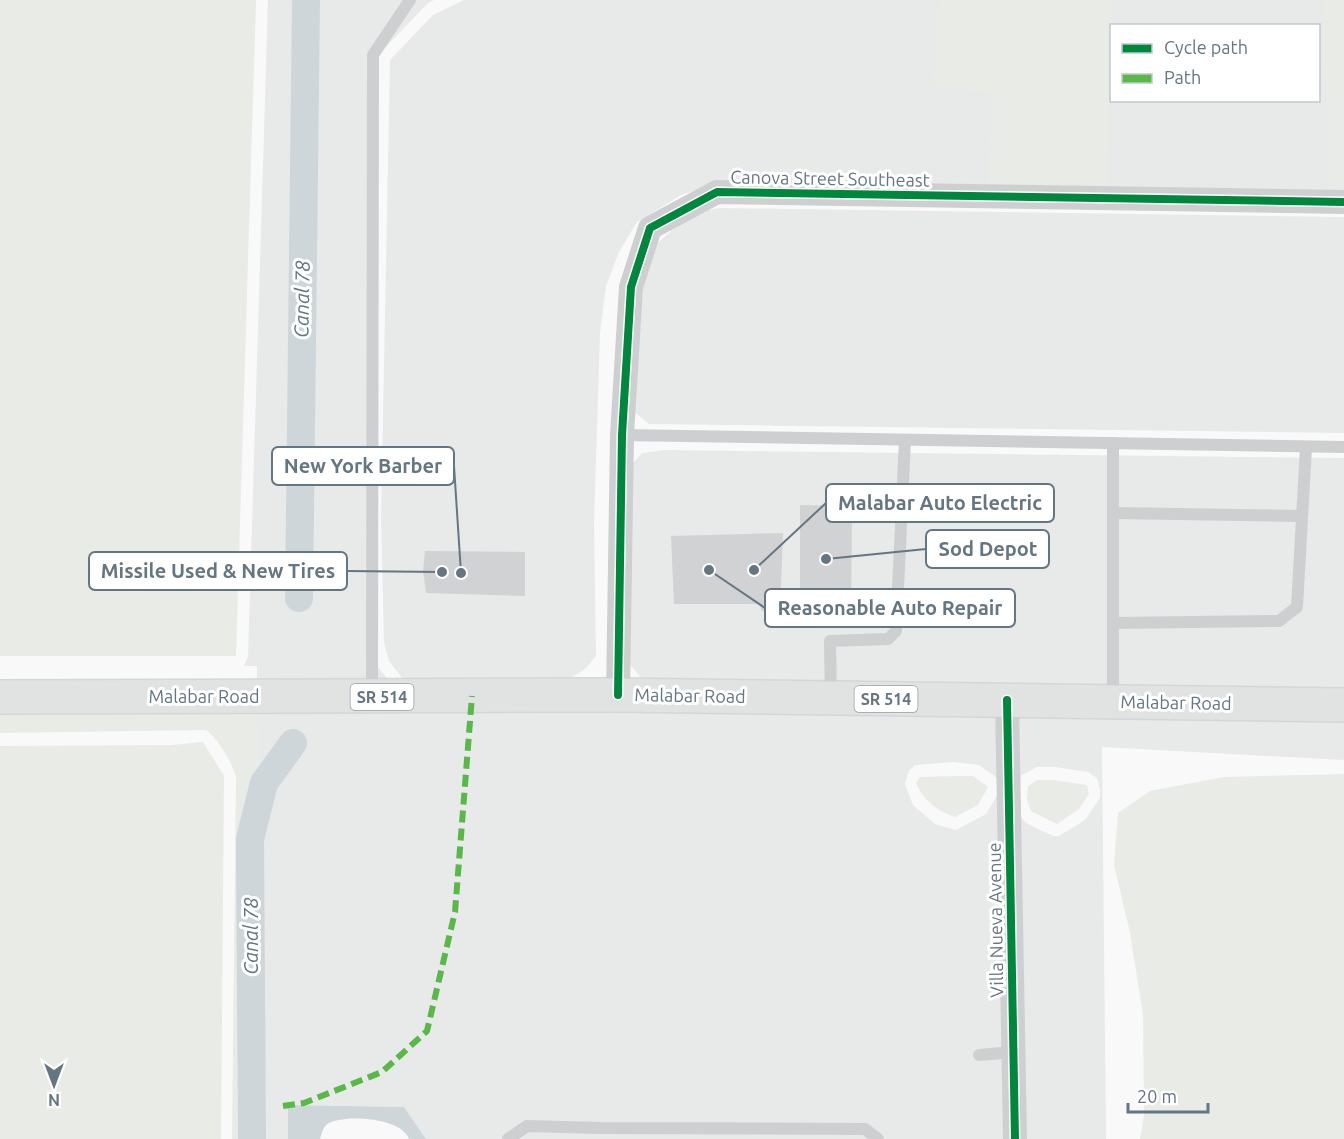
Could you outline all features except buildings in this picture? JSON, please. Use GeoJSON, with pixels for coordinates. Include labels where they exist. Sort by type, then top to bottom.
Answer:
{"type":"FeatureCollection","features":[{"type":"Feature","properties":{"kind":"main road","name":"Malabar Road"},"geometry":{"type":"LineString","coordinates":[[0,697],[618,695],[1344,705]]}},
{"type":"Feature","properties":{"kind":"street","name":"Canova Street Southeast"},"geometry":{"type":"LineString","coordinates":[[618,695],[622,435],[631,287],[650,228],[717,192],[1344,202]]}},
{"type":"Feature","properties":{"kind":"street","name":"Villa Nueva Avenue"},"geometry":{"type":"LineString","coordinates":[[1007,700],[1015,1139]]}},
{"type":"Feature","properties":{"kind":"lane"},"geometry":{"type":"LineString","coordinates":[[372,697],[373,55],[410,0]]}},
{"type":"Feature","properties":{"kind":"lane"},"geometry":{"type":"LineString","coordinates":[[622,435],[1344,447]]}},
{"type":"Feature","properties":{"kind":"lane"},"geometry":{"type":"LineString","coordinates":[[831,699],[830,640],[888,639],[896,631],[905,440]]}},
{"type":"Feature","properties":{"kind":"lane"},"geometry":{"type":"LineString","coordinates":[[1113,443],[1113,701]]}},
{"type":"Feature","properties":{"kind":"lane"},"geometry":{"type":"LineString","coordinates":[[1113,623],[1279,621],[1297,608],[1306,447]]}},
{"type":"Feature","properties":{"kind":"lane"},"geometry":{"type":"LineString","coordinates":[[1113,513],[1302,516]]}},
{"type":"Feature","properties":{"kind":"lane"},"geometry":{"type":"LineString","coordinates":[[979,1055],[1013,1052]]}},
{"type":"Feature","properties":{"kind":"lane"},"geometry":{"type":"LineString","coordinates":[[508,1139],[527,1126],[865,1129],[878,1139]]}},
{"type":"Feature","properties":{"kind":"shaded area"},"geometry":{"type":"Polygon","coordinates":[[[0,0],[256,0],[236,656],[0,656],[0,0]]]}},
{"type":"Feature","properties":{"kind":"shaded area"},"geometry":{"type":"Polygon","coordinates":[[[268,0],[434,0],[428,3],[382,51],[379,57],[369,519],[378,667],[389,681],[257,682],[257,666],[244,666],[248,656],[268,0]]]}},
{"type":"Feature","properties":{"kind":"shaded area"},"geometry":{"type":"Polygon","coordinates":[[[464,0],[1344,0],[1344,193],[721,182],[681,195],[637,222],[619,252],[606,286],[600,333],[594,523],[596,656],[586,668],[570,679],[403,679],[389,661],[384,643],[381,519],[390,60],[433,15],[464,0]]]}},
{"type":"Feature","properties":{"kind":"shaded area"},"geometry":{"type":"Polygon","coordinates":[[[938,0],[1112,0],[1107,184],[988,183],[992,93],[933,87],[938,0]]]}},
{"type":"Feature","properties":{"kind":"shaded area"},"geometry":{"type":"Polygon","coordinates":[[[1323,0],[1344,0],[1344,188],[1329,188],[1323,0]]]}},
{"type":"Feature","properties":{"kind":"shaded area"},"geometry":{"type":"Polygon","coordinates":[[[720,208],[1344,217],[1344,433],[649,424],[631,409],[627,325],[652,248],[679,224],[703,211],[720,208]]]}},
{"type":"Feature","properties":{"kind":"shaded area"},"geometry":{"type":"Polygon","coordinates":[[[665,450],[1344,458],[1344,689],[642,679],[629,663],[626,471],[642,453],[665,450]]]}},
{"type":"Feature","properties":{"kind":"shaded area"},"geometry":{"type":"Polygon","coordinates":[[[618,710],[1344,720],[1344,760],[1102,747],[1106,1139],[426,1139],[404,1107],[289,1105],[288,1139],[259,1139],[257,712],[618,710]],[[954,762],[915,765],[909,771],[905,784],[913,805],[935,824],[956,830],[986,814],[998,794],[997,778],[979,765],[954,762]],[[1037,767],[1022,775],[1017,781],[1020,816],[1026,823],[1053,836],[1059,836],[1085,820],[1100,798],[1097,778],[1088,772],[1037,767]]]}},
{"type":"Feature","properties":{"kind":"shaded area"},"geometry":{"type":"Polygon","coordinates":[[[257,712],[259,1139],[232,1139],[236,776],[227,757],[206,730],[0,733],[0,713],[257,712]]]}},
{"type":"Feature","properties":{"kind":"shaded area"},"geometry":{"type":"Polygon","coordinates":[[[203,742],[224,776],[221,1139],[0,1139],[0,746],[171,745],[203,742]]]}},
{"type":"Feature","properties":{"kind":"shaded area"},"geometry":{"type":"Polygon","coordinates":[[[1344,774],[1344,1139],[1140,1139],[1144,1115],[1143,1015],[1130,933],[1114,865],[1118,813],[1150,791],[1224,777],[1344,774]]]}},
{"type":"Feature","properties":{"kind":"shaded area"},"geometry":{"type":"Polygon","coordinates":[[[973,776],[988,787],[978,805],[955,817],[932,804],[916,783],[920,777],[973,776]]]}},
{"type":"Feature","properties":{"kind":"shaded area"},"geometry":{"type":"Polygon","coordinates":[[[1037,780],[1087,785],[1089,794],[1079,809],[1057,824],[1031,811],[1027,800],[1028,786],[1037,780]]]}},
{"type":"Feature","properties":{"kind":"shaded area"},"geometry":{"type":"Polygon","coordinates":[[[288,1105],[404,1107],[426,1139],[409,1139],[396,1126],[385,1122],[348,1119],[327,1124],[320,1139],[288,1139],[288,1105]]]}},
{"type":"Feature","properties":{"kind":"waterway","name":"Canal 78"},"geometry":{"type":"LineString","coordinates":[[299,598],[306,0]]}},
{"type":"Feature","properties":{"kind":"waterway","name":"Canal 78"},"geometry":{"type":"LineString","coordinates":[[252,1139],[250,839],[264,783],[293,743]]}},
{"type":"Feature","properties":{"kind":"marked path"},"geometry":{"type":"LineString","coordinates":[[283,1106],[304,1103],[382,1072],[427,1031],[455,912],[472,696]]}},
{"type":"Feature","properties":{"kind":"cycle path"},"geometry":{"type":"LineString","coordinates":[[618,695],[622,435],[631,287],[650,228],[717,192],[1344,202]]}},
{"type":"Feature","properties":{"kind":"cycle path"},"geometry":{"type":"LineString","coordinates":[[1007,700],[1015,1139]]}},
{"type":"Feature","properties":{"kind":"place","name":"Sod Depot"},"geometry":{"type":"Point","coordinates":[826,559]}},
{"type":"Feature","properties":{"kind":"place","name":"Reasonable Auto Repair"},"geometry":{"type":"Point","coordinates":[709,570]}},
{"type":"Feature","properties":{"kind":"place","name":"Malabar Auto Electric"},"geometry":{"type":"Point","coordinates":[754,570]}},
{"type":"Feature","properties":{"kind":"place","name":"Missile Used & New Tires"},"geometry":{"type":"Point","coordinates":[442,572]}},
{"type":"Feature","properties":{"kind":"place","name":"New York Barber"},"geometry":{"type":"Point","coordinates":[461,573]}}]}
